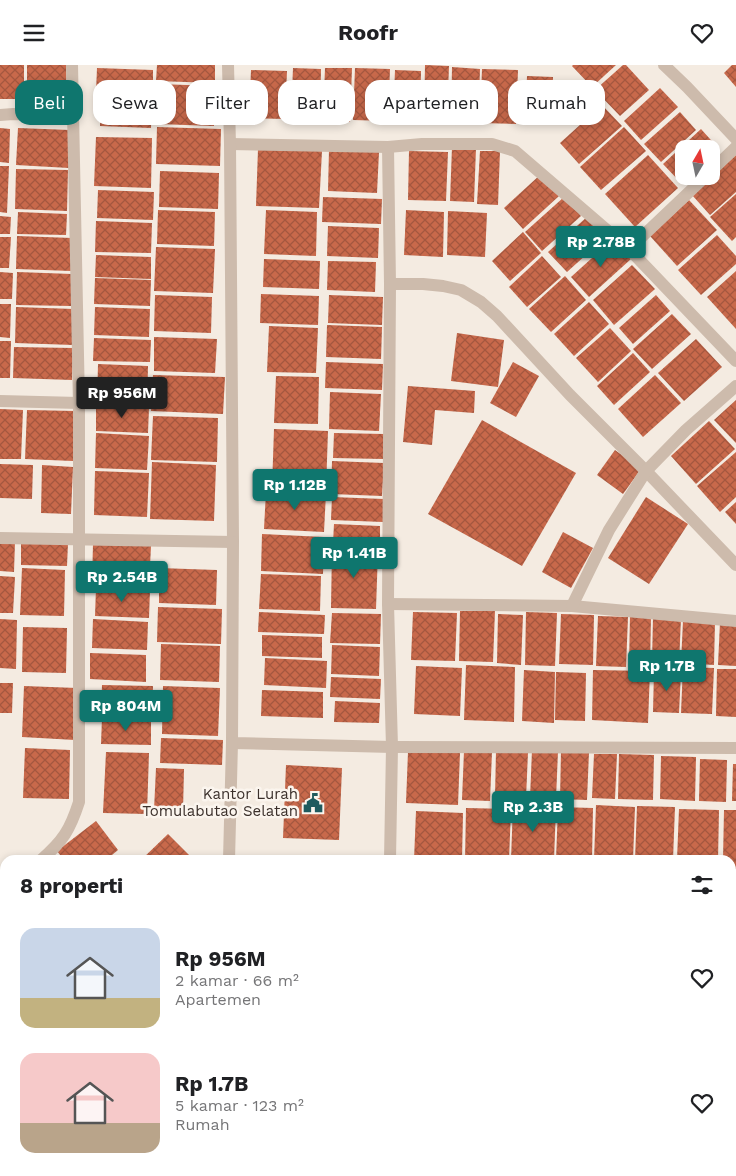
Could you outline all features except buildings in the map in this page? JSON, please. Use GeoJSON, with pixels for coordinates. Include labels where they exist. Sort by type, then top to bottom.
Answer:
{"type":"FeatureCollection","features":[{"type":"Feature","properties":{"kind":"street"},"geometry":{"type":"LineString","coordinates":[[72,65],[72,80]]}},
{"type":"Feature","properties":{"kind":"street"},"geometry":{"type":"LineString","coordinates":[[228,65],[233,542],[229,855]]}},
{"type":"Feature","properties":{"kind":"street"},"geometry":{"type":"LineString","coordinates":[[664,65],[736,139]]}},
{"type":"Feature","properties":{"kind":"street"},"geometry":{"type":"LineString","coordinates":[[0,115],[15,114]]}},
{"type":"Feature","properties":{"kind":"street"},"geometry":{"type":"LineString","coordinates":[[47,855],[64,836],[73,821],[79,802],[79,403],[73,125]]}},
{"type":"Feature","properties":{"kind":"street"},"geometry":{"type":"LineString","coordinates":[[230,143],[388,147],[422,144],[492,144],[515,151],[629,249],[736,361]]}},
{"type":"Feature","properties":{"kind":"street"},"geometry":{"type":"LineString","coordinates":[[388,147],[390,284],[388,604],[392,747],[390,855]]}},
{"type":"Feature","properties":{"kind":"street"},"geometry":{"type":"LineString","coordinates":[[720,162],[736,147]]}},
{"type":"Feature","properties":{"kind":"street"},"geometry":{"type":"LineString","coordinates":[[629,249],[697,185]]}},
{"type":"Feature","properties":{"kind":"street"},"geometry":{"type":"LineString","coordinates":[[390,284],[443,286],[460,290],[481,302],[497,316],[570,395],[736,565]]}},
{"type":"Feature","properties":{"kind":"street"},"geometry":{"type":"LineString","coordinates":[[572,606],[609,530],[646,471],[686,431],[736,386]]}},
{"type":"Feature","properties":{"kind":"street"},"geometry":{"type":"LineString","coordinates":[[0,401],[79,403]]}},
{"type":"Feature","properties":{"kind":"street"},"geometry":{"type":"LineString","coordinates":[[0,538],[233,542]]}},
{"type":"Feature","properties":{"kind":"street"},"geometry":{"type":"LineString","coordinates":[[388,604],[572,606],[736,621]]}},
{"type":"Feature","properties":{"kind":"street"},"geometry":{"type":"LineString","coordinates":[[232,743],[392,747],[736,748]]}},
{"type":"Feature","properties":{"kind":"place","name":"Kantor Lurah Tomulabutao Selatan"},"geometry":{"type":"Point","coordinates":[313,803]}}]}
